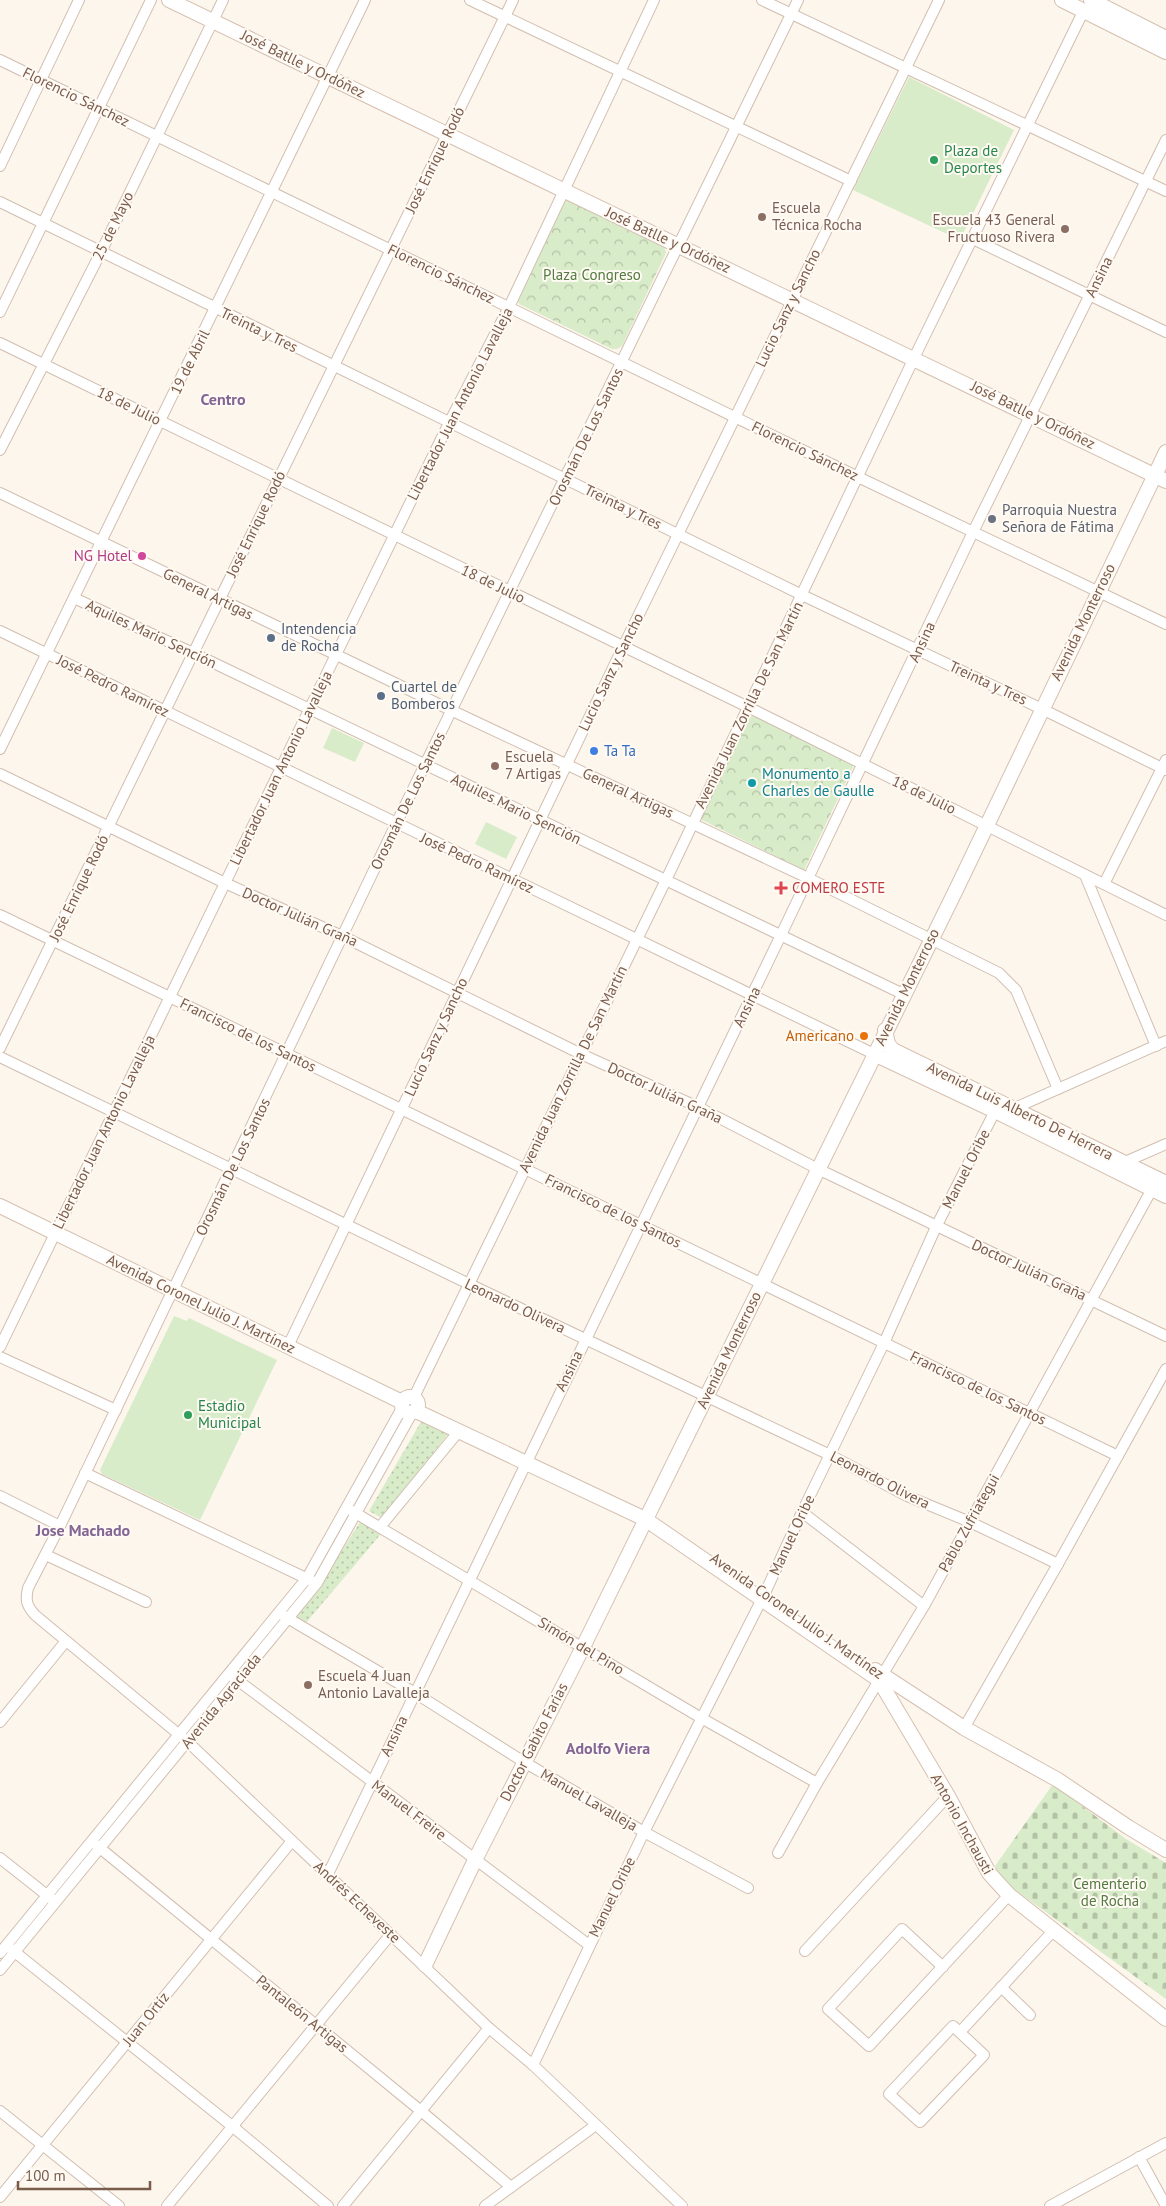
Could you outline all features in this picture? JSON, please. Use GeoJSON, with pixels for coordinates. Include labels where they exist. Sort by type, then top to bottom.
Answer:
{"type":"FeatureCollection","features":[{"type":"Feature","properties":{"kind":"street"},"geometry":{"type":"LineString","coordinates":[[0,166],[79,0]]}},
{"type":"Feature","properties":{"kind":"street"},"geometry":{"type":"LineString","coordinates":[[0,312],[151,0]]}},
{"type":"Feature","properties":{"kind":"street","name":"José Batlle y Ordóñez"},"geometry":{"type":"LineString","coordinates":[[169,0],[1031,414],[1160,478]]}},
{"type":"Feature","properties":{"kind":"street","name":"25 de Mayo"},"geometry":{"type":"LineString","coordinates":[[0,450],[101,252],[223,0]]}},
{"type":"Feature","properties":{"kind":"street","name":"19 de Abril"},"geometry":{"type":"LineString","coordinates":[[0,750],[365,0]]}},
{"type":"Feature","properties":{"kind":"street"},"geometry":{"type":"LineString","coordinates":[[470,0],[850,181]]}},
{"type":"Feature","properties":{"kind":"street","name":"José Enrique Rodó"},"geometry":{"type":"LineString","coordinates":[[0,1048],[513,0]]}},
{"type":"Feature","properties":{"kind":"street","name":"Libertador Juan Antonio Lavalleja"},"geometry":{"type":"LineString","coordinates":[[0,1347],[280,768],[450,421],[509,307],[654,0]]}},
{"type":"Feature","properties":{"kind":"street"},"geometry":{"type":"LineString","coordinates":[[762,0],[1166,192]]}},
{"type":"Feature","properties":{"kind":"street","name":"Orosmán De Los Santos"},"geometry":{"type":"LineString","coordinates":[[27,1605],[28,1588],[46,1555],[288,1054],[396,824],[798,0]]}},
{"type":"Feature","properties":{"kind":"street","name":"Lucio Sanz y Sancho"},"geometry":{"type":"LineString","coordinates":[[288,1346],[623,647],[938,0]]}},
{"type":"Feature","properties":{"kind":"street"},"geometry":{"type":"LineString","coordinates":[[1073,4],[1091,8],[1094,1],[1166,38]]}},
{"type":"Feature","properties":{"kind":"street"},"geometry":{"type":"LineString","coordinates":[[1073,4],[1166,52]]}},
{"type":"Feature","properties":{"kind":"street","name":"Avenida Juan Zorrilla De San Martín"},"geometry":{"type":"LineString","coordinates":[[411,1406],[524,1168],[693,824],[1026,126],[1073,4]]}},
{"type":"Feature","properties":{"kind":"street","name":"Florencio Sánchez"},"geometry":{"type":"LineString","coordinates":[[0,60],[858,477],[1166,624]]}},
{"type":"Feature","properties":{"kind":"street","name":"Ansina"},"geometry":{"type":"LineString","coordinates":[[328,1874],[640,1223],[781,936],[973,532],[1166,140]]}},
{"type":"Feature","properties":{"kind":"street","name":"Treinta y Tres"},"geometry":{"type":"LineString","coordinates":[[0,202],[802,595],[1165,766]]}},
{"type":"Feature","properties":{"kind":"street"},"geometry":{"type":"LineString","coordinates":[[972,239],[1166,332]]}},
{"type":"Feature","properties":{"kind":"street","name":"18 de Julio"},"geometry":{"type":"LineString","coordinates":[[0,343],[748,707],[1166,915]]}},
{"type":"Feature","properties":{"kind":"street","name":"Avenida Monterroso"},"geometry":{"type":"LineString","coordinates":[[647,1516],[986,826],[1098,591],[1160,478],[1166,452]]}},
{"type":"Feature","properties":{"kind":"street","name":"General Artigas"},"geometry":{"type":"LineString","coordinates":[[0,493],[220,600],[808,878],[999,973],[1016,990],[1058,1089]]}},
{"type":"Feature","properties":{"kind":"street","name":"Aquiles Mario Sención"},"geometry":{"type":"LineString","coordinates":[[74,598],[194,653],[309,710],[903,994]]}},
{"type":"Feature","properties":{"kind":"street","name":"José Pedro Ramírez"},"geometry":{"type":"LineString","coordinates":[[0,631],[874,1054]]}},
{"type":"Feature","properties":{"kind":"street"},"geometry":{"type":"LineString","coordinates":[[1104,884],[1165,766]]}},
{"type":"Feature","properties":{"kind":"street","name":"Doctor Julián Graña"},"geometry":{"type":"LineString","coordinates":[[0,774],[225,883],[342,936],[581,1054],[698,1106],[818,1169],[1166,1336]]}},
{"type":"Feature","properties":{"kind":"street"},"geometry":{"type":"LineString","coordinates":[[1085,875],[1156,1046]]}},
{"type":"Feature","properties":{"kind":"street","name":"Francisco de los Santos"},"geometry":{"type":"LineString","coordinates":[[0,915],[640,1223],[1118,1456]]}},
{"type":"Feature","properties":{"kind":"street","name":"Avenida Luis Alberto De Herrera"},"geometry":{"type":"LineString","coordinates":[[885,1030],[888,1044],[893,1050],[1166,1183]]}},
{"type":"Feature","properties":{"kind":"street"},"geometry":{"type":"LineString","coordinates":[[995,1111],[1015,1108],[1166,1041]]}},
{"type":"Feature","properties":{"kind":"street","name":"Avenida Luis Alberto De Herrera"},"geometry":{"type":"LineString","coordinates":[[874,1054],[995,1111],[1166,1196]]}},
{"type":"Feature","properties":{"kind":"street","name":"Leonardo Olivera"},"geometry":{"type":"LineString","coordinates":[[0,1057],[469,1284],[830,1455],[907,1496],[970,1522],[1058,1564]]}},
{"type":"Feature","properties":{"kind":"street","name":"Manuel Oribe"},"geometry":{"type":"LineString","coordinates":[[533,2065],[644,1832],[764,1596],[802,1512],[884,1343],[936,1226],[995,1111]]}},
{"type":"Feature","properties":{"kind":"street"},"geometry":{"type":"LineString","coordinates":[[1125,1162],[1166,1144]]}},
{"type":"Feature","properties":{"kind":"street","name":"Pablo Zufriategui"},"geometry":{"type":"LineString","coordinates":[[778,1853],[817,1783],[924,1606],[1152,1189]]}},
{"type":"Feature","properties":{"kind":"street","name":"Avenida Coronel Julio J. Martínez"},"geometry":{"type":"LineString","coordinates":[[0,1206],[411,1406],[647,1516],[881,1678],[964,1728],[1058,1780],[1166,1850]]}},
{"type":"Feature","properties":{"kind":"street"},"geometry":{"type":"LineString","coordinates":[[0,1356],[116,1410]]}},
{"type":"Feature","properties":{"kind":"street"},"geometry":{"type":"LineString","coordinates":[[964,1728],[1058,1564],[1166,1369]]}},
{"type":"Feature","properties":{"kind":"street","name":"Avenida Coronel Julio J. Martínez"},"geometry":{"type":"LineString","coordinates":[[411,1406],[459,1431],[527,1459]]}},
{"type":"Feature","properties":{"kind":"street","name":"Avenida Agraciada"},"geometry":{"type":"LineString","coordinates":[[284,1615],[346,1508],[411,1406]]}},
{"type":"Feature","properties":{"kind":"street","name":"Avenida Agraciada"},"geometry":{"type":"LineString","coordinates":[[0,1970],[7,1950],[52,1899],[284,1615],[317,1584],[357,1514],[411,1406]]}},
{"type":"Feature","properties":{"kind":"street"},"geometry":{"type":"LineString","coordinates":[[380,1527],[459,1431]]}},
{"type":"Feature","properties":{"kind":"street"},"geometry":{"type":"LineString","coordinates":[[85,1473],[317,1584]]}},
{"type":"Feature","properties":{"kind":"street"},"geometry":{"type":"LineString","coordinates":[[0,1496],[60,1526]]}},
{"type":"Feature","properties":{"kind":"street","name":"Simón del Pino"},"geometry":{"type":"LineString","coordinates":[[346,1508],[817,1783]]}},
{"type":"Feature","properties":{"kind":"street"},"geometry":{"type":"LineString","coordinates":[[802,1512],[924,1606]]}},
{"type":"Feature","properties":{"kind":"street","name":"Doctor Gabito Farias"},"geometry":{"type":"LineString","coordinates":[[425,1965],[475,1860],[647,1516]]}},
{"type":"Feature","properties":{"kind":"street"},"geometry":{"type":"LineString","coordinates":[[46,1555],[146,1602]]}},
{"type":"Feature","properties":{"kind":"street","name":"Andrés Echeveste"},"geometry":{"type":"LineString","coordinates":[[27,1605],[66,1641],[184,1738],[490,2028],[533,2065],[682,2206]]}},
{"type":"Feature","properties":{"kind":"street","name":"Manuel Lavalleja"},"geometry":{"type":"LineString","coordinates":[[284,1615],[524,1762],[644,1832],[748,1888]]}},
{"type":"Feature","properties":{"kind":"street"},"geometry":{"type":"LineString","coordinates":[[0,1722],[66,1641]]}},
{"type":"Feature","properties":{"kind":"street","name":"Manuel Freire"},"geometry":{"type":"LineString","coordinates":[[233,1677],[589,1945]]}},
{"type":"Feature","properties":{"kind":"street","name":"Antonio Inchausti"},"geometry":{"type":"LineString","coordinates":[[881,1678],[989,1873],[1009,1895],[1166,2019]]}},
{"type":"Feature","properties":{"kind":"street"},"geometry":{"type":"LineString","coordinates":[[805,1951],[948,1796]]}},
{"type":"Feature","properties":{"kind":"street","name":"Juan Ortíz"},"geometry":{"type":"LineString","coordinates":[[0,2196],[292,1841]]}},
{"type":"Feature","properties":{"kind":"street","name":"Pantaleón Artigas"},"geometry":{"type":"LineString","coordinates":[[96,1845],[421,2110],[511,2187]]}},
{"type":"Feature","properties":{"kind":"street"},"geometry":{"type":"LineString","coordinates":[[0,1858],[52,1899]]}},
{"type":"Feature","properties":{"kind":"street"},"geometry":{"type":"LineString","coordinates":[[943,1967],[902,1929],[828,2009],[869,2046],[943,1967],[1009,1895]]}},
{"type":"Feature","properties":{"kind":"street"},"geometry":{"type":"LineString","coordinates":[[956,2029],[984,2055],[920,2122],[889,2094],[956,2029],[1001,1987],[1054,1930]]}},
{"type":"Feature","properties":{"kind":"street"},"geometry":{"type":"LineString","coordinates":[[167,2206],[391,1934]]}},
{"type":"Feature","properties":{"kind":"street"},"geometry":{"type":"LineString","coordinates":[[7,1950],[127,2042],[328,2206]]}},
{"type":"Feature","properties":{"kind":"street"},"geometry":{"type":"LineString","coordinates":[[1001,1987],[1030,2015]]}},
{"type":"Feature","properties":{"kind":"street"},"geometry":{"type":"LineString","coordinates":[[343,2206],[490,2028]]}},
{"type":"Feature","properties":{"kind":"street"},"geometry":{"type":"LineString","coordinates":[[0,2111],[119,2206]]}},
{"type":"Feature","properties":{"kind":"street"},"geometry":{"type":"LineString","coordinates":[[485,2206],[596,2124]]}},
{"type":"Feature","properties":{"kind":"street"},"geometry":{"type":"LineString","coordinates":[[1050,2206],[1166,2143]]}},
{"type":"Feature","properties":{"kind":"street"},"geometry":{"type":"LineString","coordinates":[[1139,2157],[1166,2206]]}},
{"type":"Feature","properties":{"kind":"green space","name":"Plaza de Deportes"},"geometry":{"type":"Polygon","coordinates":[[[909,77],[1014,130],[960,240],[853,190],[909,77]]]}},
{"type":"Feature","properties":{"kind":"green space","name":"Plaza Congreso"},"geometry":{"type":"Polygon","coordinates":[[[566,200],[570,200],[664,245],[666,253],[622,346],[617,349],[612,349],[519,304],[517,297],[566,200]]]}},
{"type":"Feature","properties":{"kind":"green space"},"geometry":{"type":"Polygon","coordinates":[[[750,713],[854,765],[804,870],[700,819],[750,713]]]}},
{"type":"Feature","properties":{"kind":"green space"},"geometry":{"type":"Polygon","coordinates":[[[332,728],[364,743],[355,762],[323,748],[332,728]]]}},
{"type":"Feature","properties":{"kind":"green space"},"geometry":{"type":"Polygon","coordinates":[[[486,822],[517,837],[506,859],[475,844],[486,822]]]}},
{"type":"Feature","properties":{"kind":"green space","name":"Estadio Municipal"},"geometry":{"type":"Polygon","coordinates":[[[174,1316],[187,1321],[189,1318],[277,1360],[200,1520],[102,1474],[100,1470],[174,1316]]]}},
{"type":"Feature","properties":{"kind":"green space"},"geometry":{"type":"Polygon","coordinates":[[[422,1420],[448,1434],[382,1518],[369,1511],[422,1420]]]}},
{"type":"Feature","properties":{"kind":"green space"},"geometry":{"type":"Polygon","coordinates":[[[360,1522],[381,1534],[305,1624],[298,1619],[298,1615],[318,1589],[360,1522]]]}},
{"type":"Feature","properties":{"kind":"green space","name":"Cementerio de Rocha"},"geometry":{"type":"Polygon","coordinates":[[[1053,1784],[1126,1839],[1166,1863],[1166,1999],[1000,1879],[995,1866],[1053,1784]]]}},
{"type":"Feature","properties":{"kind":"place","name":"Plaza de Deportes"},"geometry":{"type":"Point","coordinates":[934,160]}},
{"type":"Feature","properties":{"kind":"place","name":"Escuela Técnica Rocha"},"geometry":{"type":"Point","coordinates":[762,217]}},
{"type":"Feature","properties":{"kind":"place","name":"Escuela 43 General Fructuoso Rivera"},"geometry":{"type":"Point","coordinates":[1065,229]}},
{"type":"Feature","properties":{"kind":"place","name":"Parroquia Nuestra Señora de Fátima"},"geometry":{"type":"Point","coordinates":[992,519]}},
{"type":"Feature","properties":{"kind":"place","name":"NG Hotel"},"geometry":{"type":"Point","coordinates":[142,556]}},
{"type":"Feature","properties":{"kind":"place","name":"Intendencia de Rocha"},"geometry":{"type":"Point","coordinates":[271,638]}},
{"type":"Feature","properties":{"kind":"place","name":"Cuartel de Bomberos"},"geometry":{"type":"Point","coordinates":[381,696]}},
{"type":"Feature","properties":{"kind":"place","name":"Ta Ta"},"geometry":{"type":"Point","coordinates":[594,751]}},
{"type":"Feature","properties":{"kind":"place","name":"Escuela 7 Artigas"},"geometry":{"type":"Point","coordinates":[495,766]}},
{"type":"Feature","properties":{"kind":"place","name":"Monumento a Charles de Gaulle"},"geometry":{"type":"Point","coordinates":[752,783]}},
{"type":"Feature","properties":{"kind":"place","name":"COMERO ESTE"},"geometry":{"type":"Point","coordinates":[781,888]}},
{"type":"Feature","properties":{"kind":"place","name":"Americano"},"geometry":{"type":"Point","coordinates":[864,1036]}},
{"type":"Feature","properties":{"kind":"place","name":"Estadio Municipal"},"geometry":{"type":"Point","coordinates":[188,1415]}},
{"type":"Feature","properties":{"kind":"place","name":"Escuela 4 Juan Antonio Lavalleja"},"geometry":{"type":"Point","coordinates":[308,1685]}},
{"type":"Feature","properties":{"kind":"district","name":"Centro"},"geometry":{"type":"Point","coordinates":[223,399]}},
{"type":"Feature","properties":{"kind":"district","name":"Jose Machado"},"geometry":{"type":"Point","coordinates":[83,1530]}},
{"type":"Feature","properties":{"kind":"district","name":"Adolfo Viera"},"geometry":{"type":"Point","coordinates":[608,1748]}}]}
